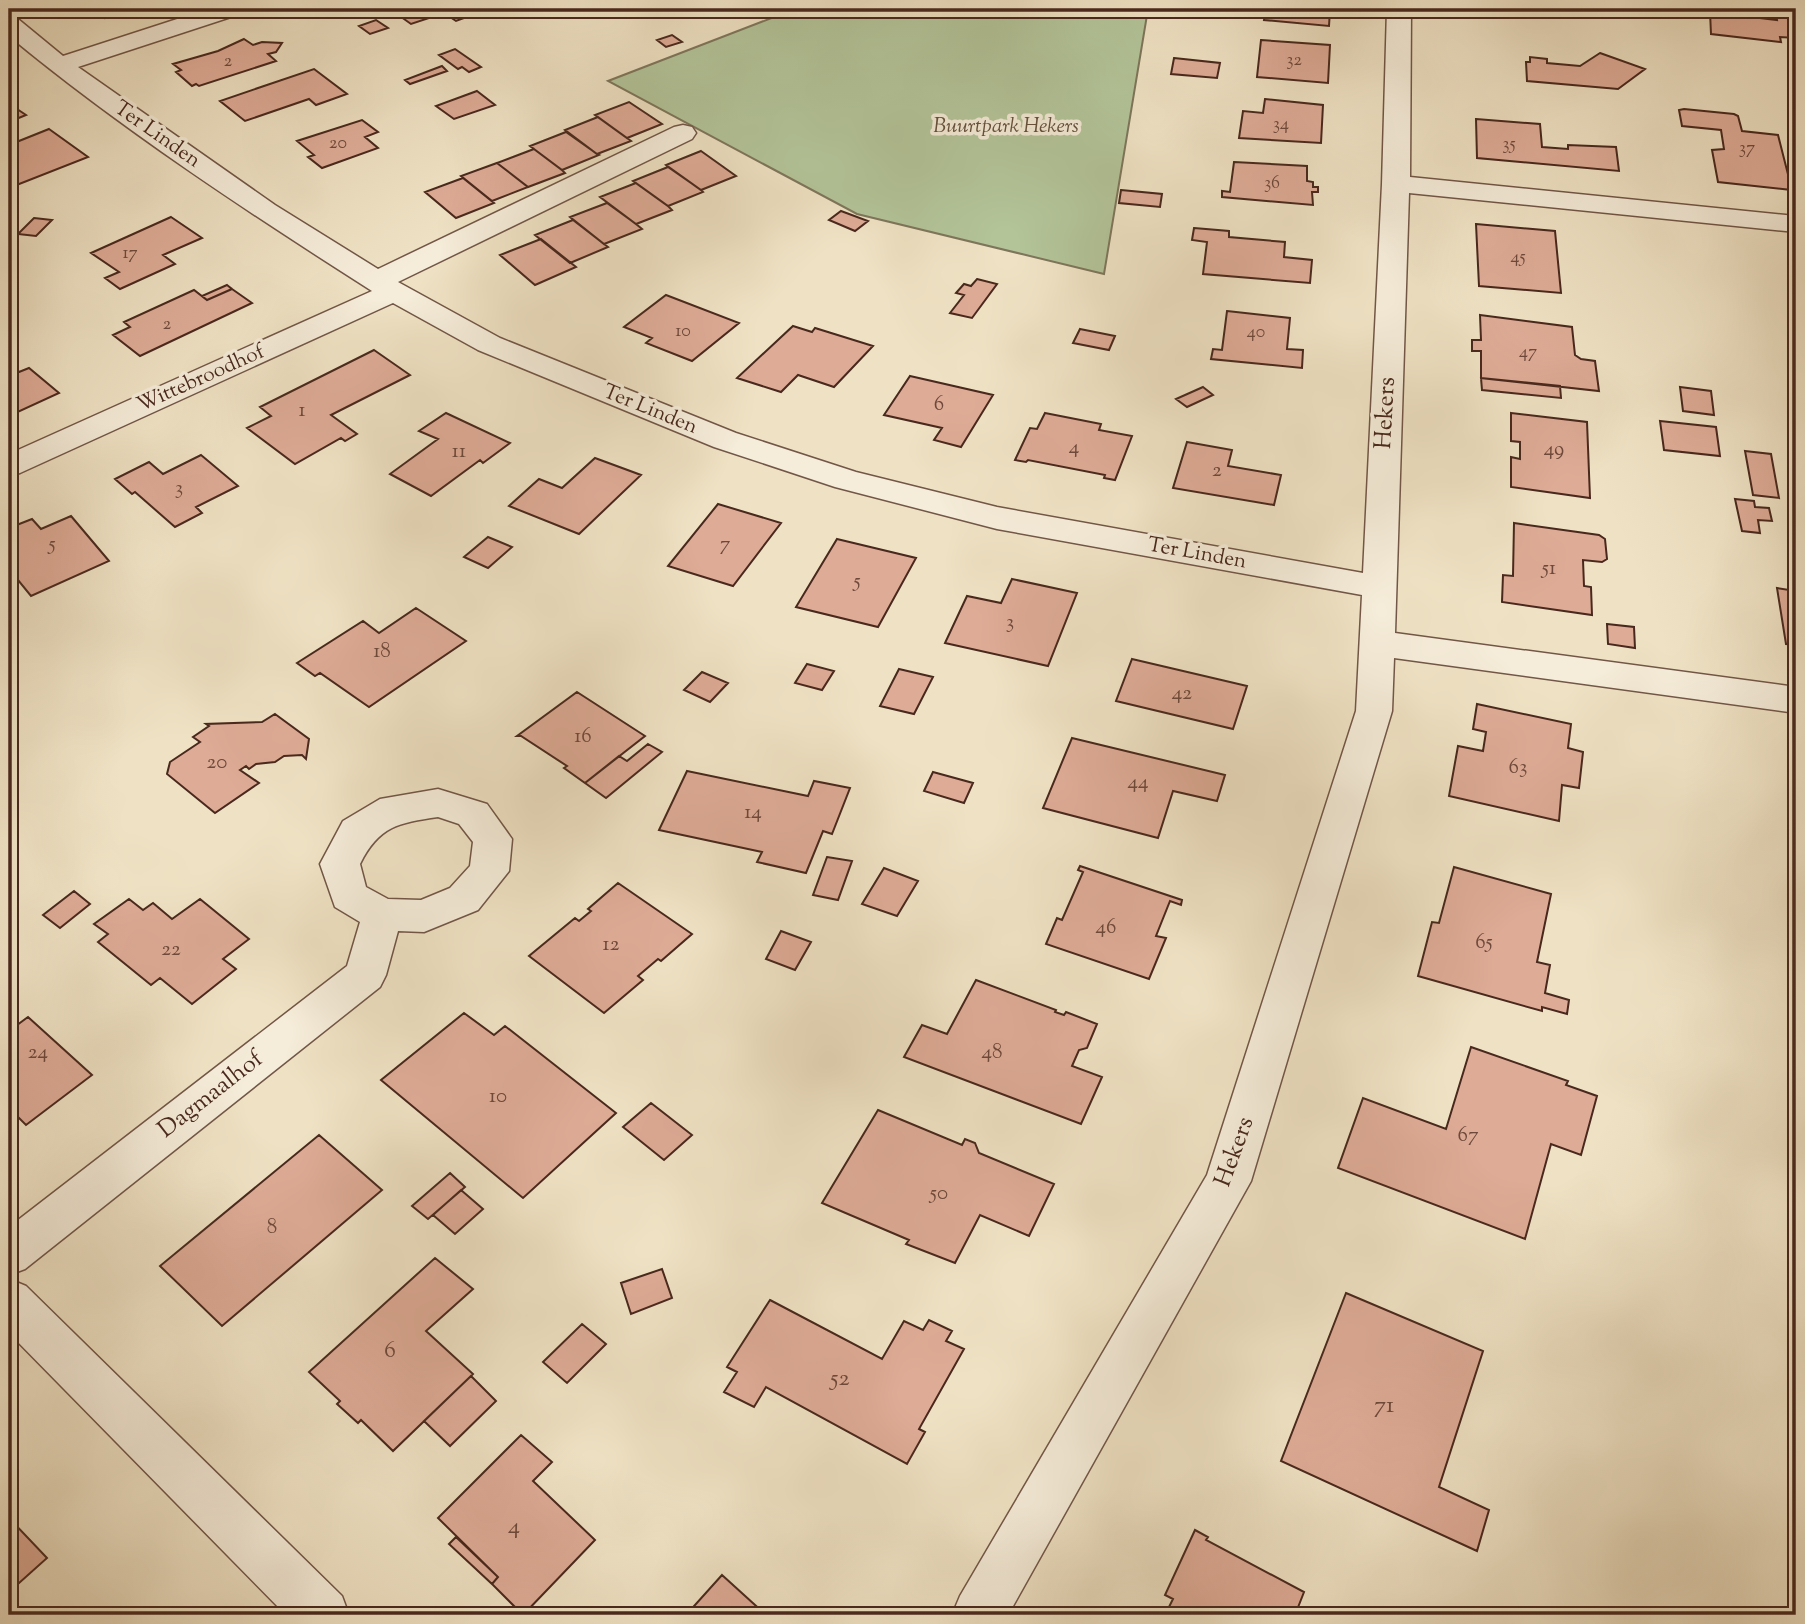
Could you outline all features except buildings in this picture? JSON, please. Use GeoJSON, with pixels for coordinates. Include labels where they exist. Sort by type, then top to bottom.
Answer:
{"type":"FeatureCollection","features":[{"type":"Feature","properties":{"kind":"street"},"geometry":{"type":"LineString","coordinates":[[59,65],[232,9]]}},
{"type":"Feature","properties":{"kind":"street","name":"Hekers"},"geometry":{"type":"LineString","coordinates":[[979,1615],[1228,1181],[1374,711],[1396,184],[1399,9]]}},
{"type":"Feature","properties":{"kind":"street","name":"Ter Linden"},"geometry":{"type":"LineString","coordinates":[[9,24],[59,65],[265,211],[385,286],[489,344],[725,440],[846,480],[997,517],[1379,587]]}},
{"type":"Feature","properties":{"kind":"street","name":"Wittebroodhof"},"geometry":{"type":"LineString","coordinates":[[9,466],[385,286],[683,133]]}},
{"type":"Feature","properties":{"kind":"street"},"geometry":{"type":"LineString","coordinates":[[1396,184],[1796,224]]}},
{"type":"Feature","properties":{"kind":"street"},"geometry":{"type":"LineString","coordinates":[[1376,643],[1796,700]]}},
{"type":"Feature","properties":{"kind":"street","name":"Dagmaalhof"},"geometry":{"type":"LineString","coordinates":[[9,1254],[365,975],[382,915]]}},
{"type":"Feature","properties":{"kind":"street"},"geometry":{"type":"LineString","coordinates":[[9,1301],[323,1615]]}},
{"type":"Feature","properties":{"kind":"green space","name":"Buurtpark Hekers"},"geometry":{"type":"Polygon","coordinates":[[[795,9],[1148,9],[1104,274],[857,214],[608,81],[795,9]]]}}]}
